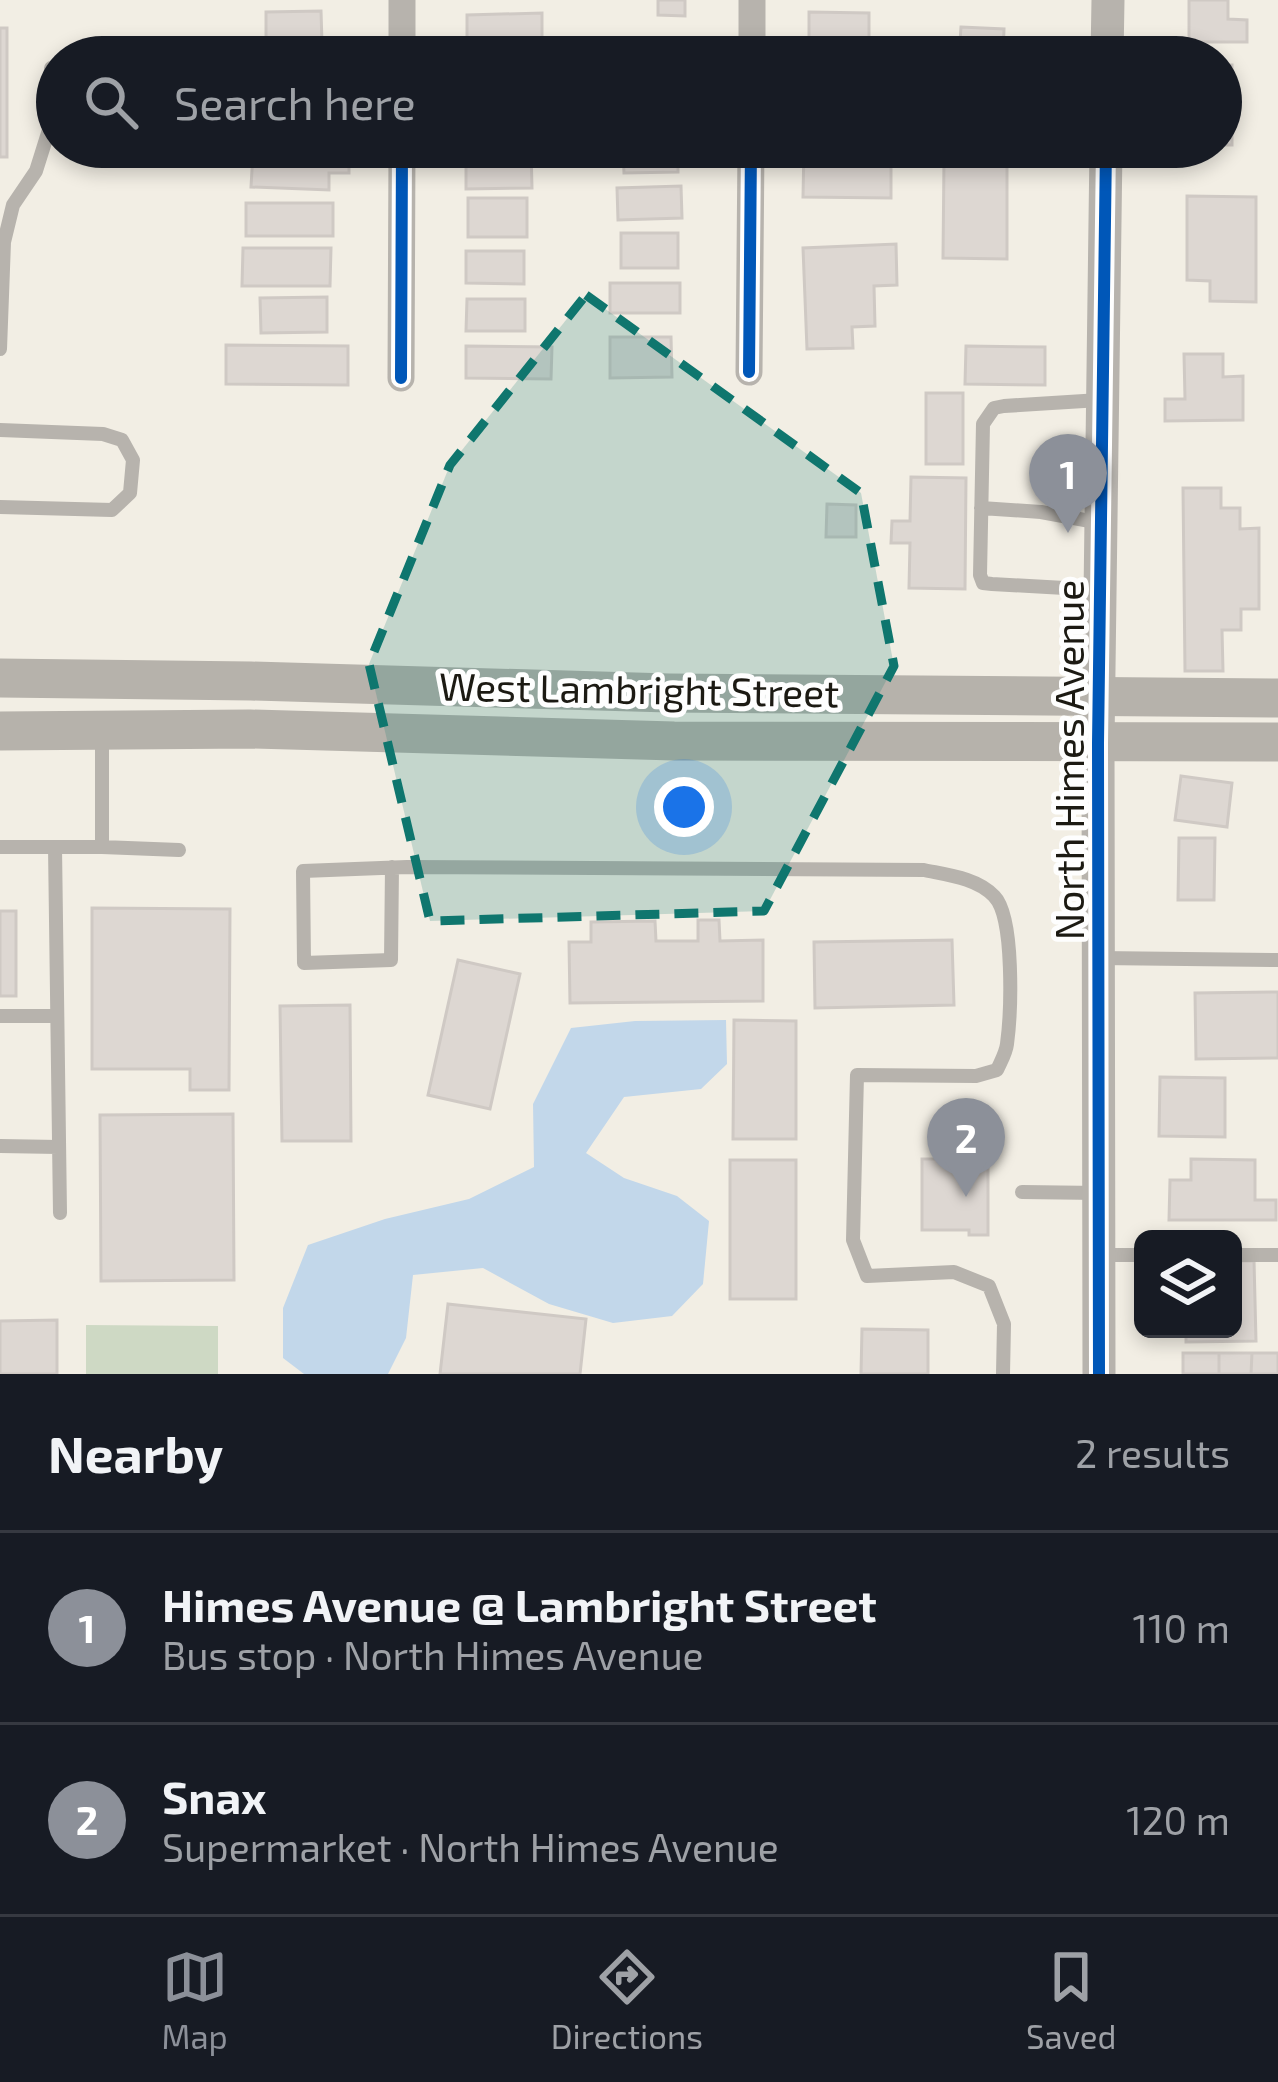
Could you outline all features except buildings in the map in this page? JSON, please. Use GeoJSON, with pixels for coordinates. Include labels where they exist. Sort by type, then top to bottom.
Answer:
{"type":"FeatureCollection","features":[{"type":"Feature","properties":{"kind":"main road","name":"West Lambright Street"},"geometry":{"type":"LineString","coordinates":[[0,678],[251,680],[669,694],[1278,698]]}},
{"type":"Feature","properties":{"kind":"main road","name":"West Lambright Street"},"geometry":{"type":"LineString","coordinates":[[0,731],[250,730],[674,741],[1278,742]]}},
{"type":"Feature","properties":{"kind":"street"},"geometry":{"type":"LineString","coordinates":[[402,0],[402,36]]}},
{"type":"Feature","properties":{"kind":"street"},"geometry":{"type":"LineString","coordinates":[[752,0],[752,36]]}},
{"type":"Feature","properties":{"kind":"street"},"geometry":{"type":"LineString","coordinates":[[1108,0],[1108,36]]}},
{"type":"Feature","properties":{"kind":"street"},"geometry":{"type":"LineString","coordinates":[[401,378],[402,168]]}},
{"type":"Feature","properties":{"kind":"street"},"geometry":{"type":"LineString","coordinates":[[749,372],[751,168]]}},
{"type":"Feature","properties":{"kind":"street","name":"North Himes Avenue"},"geometry":{"type":"LineString","coordinates":[[1100,1374],[1098,743],[1106,168]]}},
{"type":"Feature","properties":{"kind":"lane"},"geometry":{"type":"LineString","coordinates":[[0,349],[4,242],[13,205],[37,168]]}},
{"type":"Feature","properties":{"kind":"lane"},"geometry":{"type":"LineString","coordinates":[[1100,590],[983,583],[981,508],[983,424],[994,408],[1103,400]]}},
{"type":"Feature","properties":{"kind":"lane"},"geometry":{"type":"LineString","coordinates":[[0,430],[104,434],[122,440],[133,460],[130,494],[112,510],[0,506]]}},
{"type":"Feature","properties":{"kind":"lane"},"geometry":{"type":"LineString","coordinates":[[981,508],[1101,523]]}},
{"type":"Feature","properties":{"kind":"lane"},"geometry":{"type":"LineString","coordinates":[[102,730],[102,847]]}},
{"type":"Feature","properties":{"kind":"lane"},"geometry":{"type":"LineString","coordinates":[[0,847],[179,850]]}},
{"type":"Feature","properties":{"kind":"lane"},"geometry":{"type":"LineString","coordinates":[[55,847],[59,1213]]}},
{"type":"Feature","properties":{"kind":"lane"},"geometry":{"type":"LineString","coordinates":[[392,867],[391,960],[304,963],[303,871],[392,867],[924,870],[963,879],[999,899],[1008,932],[1007,1048],[997,1070],[976,1076],[857,1075],[853,1240],[867,1276],[954,1272],[989,1286],[1004,1324],[1004,1374]]}},
{"type":"Feature","properties":{"kind":"lane"},"geometry":{"type":"LineString","coordinates":[[1099,958],[1278,960]]}},
{"type":"Feature","properties":{"kind":"lane"},"geometry":{"type":"LineString","coordinates":[[0,1016],[57,1016]]}},
{"type":"Feature","properties":{"kind":"lane"},"geometry":{"type":"LineString","coordinates":[[0,1146],[58,1147]]}},
{"type":"Feature","properties":{"kind":"lane"},"geometry":{"type":"LineString","coordinates":[[1022,1192],[1099,1193]]}},
{"type":"Feature","properties":{"kind":"lane"},"geometry":{"type":"LineString","coordinates":[[1099,1255],[1134,1255]]}},
{"type":"Feature","properties":{"kind":"lane"},"geometry":{"type":"LineString","coordinates":[[1242,1256],[1278,1256]]}},
{"type":"Feature","properties":{"kind":"highlighted area"},"geometry":{"type":"Polygon","coordinates":[[[586,295],[861,493],[894,666],[764,911],[430,921],[369,664],[450,465],[586,295]]]}},
{"type":"Feature","properties":{"kind":"green space"},"geometry":{"type":"Polygon","coordinates":[[[86,1325],[218,1326],[218,1374],[86,1374],[86,1325]]]}},
{"type":"Feature","properties":{"kind":"water"},"geometry":{"type":"Polygon","coordinates":[[[726,1020],[727,1064],[701,1089],[624,1097],[586,1153],[624,1178],[677,1196],[709,1221],[703,1284],[672,1316],[613,1323],[549,1304],[483,1268],[413,1275],[406,1338],[388,1374],[304,1374],[283,1358],[283,1308],[308,1245],[385,1219],[469,1199],[534,1167],[533,1104],[571,1028],[635,1021],[726,1020]]]}},
{"type":"Feature","properties":{"kind":"cycle path"},"geometry":{"type":"LineString","coordinates":[[401,378],[402,168]]}},
{"type":"Feature","properties":{"kind":"cycle path"},"geometry":{"type":"LineString","coordinates":[[749,372],[751,168]]}},
{"type":"Feature","properties":{"kind":"cycle path"},"geometry":{"type":"LineString","coordinates":[[1099,1374],[1098,743],[1106,168]]}},
{"type":"Feature","properties":{"kind":"place","name":"Himes Avenue @ Lambright Street"},"geometry":{"type":"Point","coordinates":[1068,533]}},
{"type":"Feature","properties":{"kind":"place","name":"Snax"},"geometry":{"type":"Point","coordinates":[966,1197]}}]}
